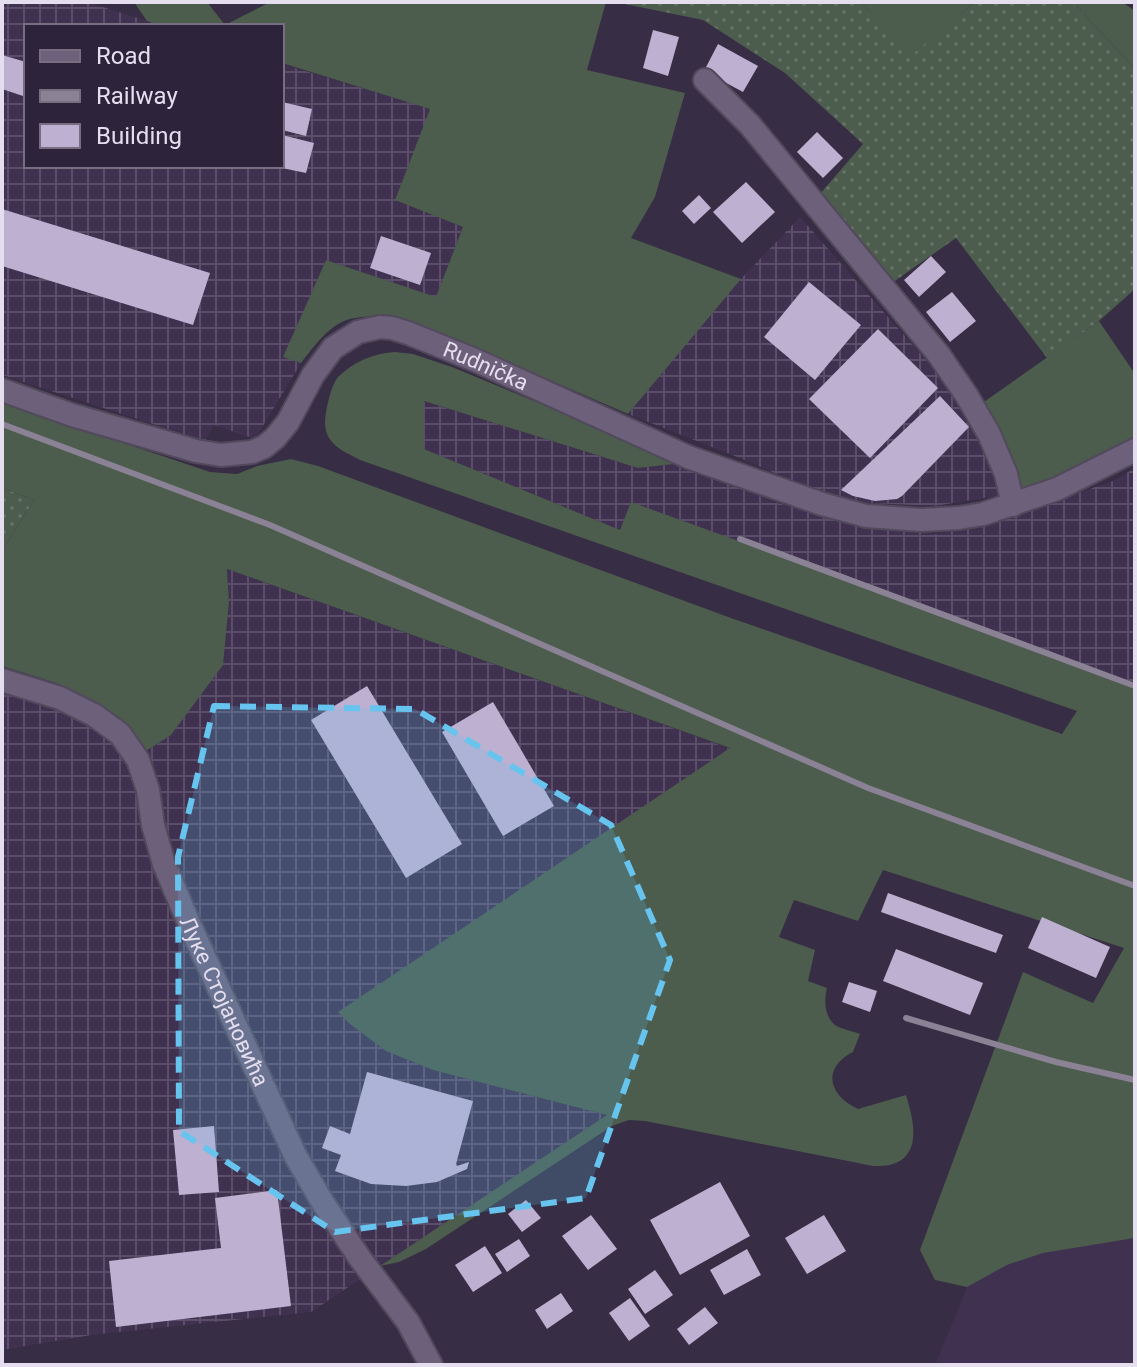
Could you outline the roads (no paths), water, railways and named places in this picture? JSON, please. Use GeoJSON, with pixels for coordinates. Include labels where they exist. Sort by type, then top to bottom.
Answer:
{"type":"FeatureCollection","features":[{"type":"Feature","properties":{"kind":"street"},"geometry":{"type":"LineString","coordinates":[[705,80],[750,125],[939,355],[989,434],[1006,474],[1013,505]]}},
{"type":"Feature","properties":{"kind":"street","name":"Rudnička"},"geometry":{"type":"LineString","coordinates":[[2,390],[72,415],[196,451],[221,455],[252,452],[264,447],[288,422],[313,375],[333,348],[358,332],[380,327],[392,328],[475,360],[688,457],[822,504],[866,516],[921,520],[983,514],[1057,489],[1135,450]]}},
{"type":"Feature","properties":{"kind":"street","name":"Луке Стојановића"},"geometry":{"type":"LineString","coordinates":[[2,680],[60,698],[94,715],[120,734],[138,760],[148,790],[153,825],[164,864],[295,1155],[359,1257],[408,1322],[431,1365]]}},
{"type":"Feature","properties":{"kind":"railway"},"geometry":{"type":"LineString","coordinates":[[2,424],[270,525],[868,788],[1135,886]]}},
{"type":"Feature","properties":{"kind":"railway"},"geometry":{"type":"LineString","coordinates":[[740,539],[1135,686]]}},
{"type":"Feature","properties":{"kind":"railway"},"geometry":{"type":"LineString","coordinates":[[906,1018],[1056,1062],[1135,1080]]}}]}
